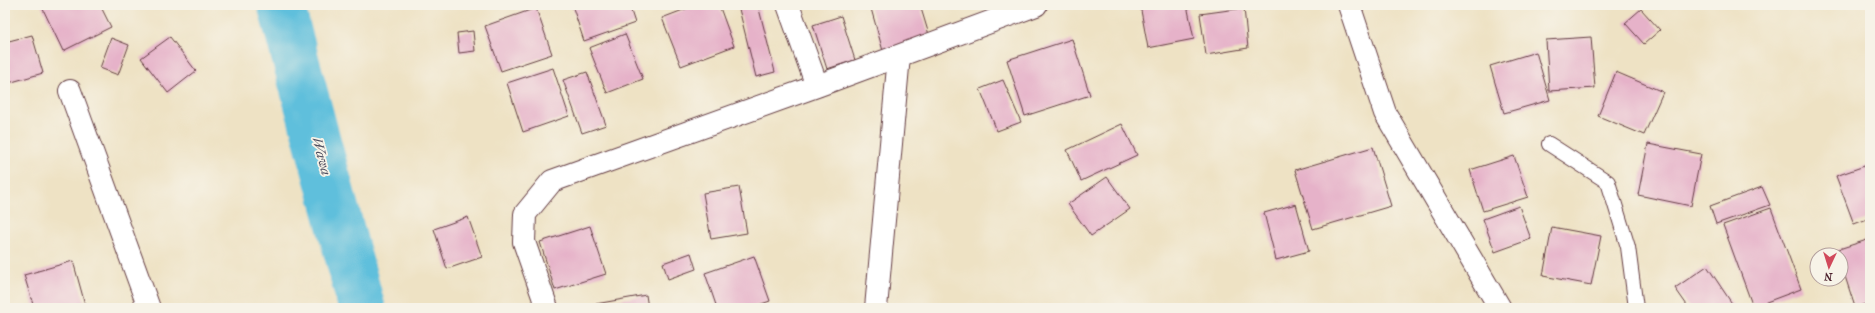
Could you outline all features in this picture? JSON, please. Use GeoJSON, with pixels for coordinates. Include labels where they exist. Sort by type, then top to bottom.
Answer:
{"type":"FeatureCollection","features":[{"type":"Feature","properties":{"kind":"street"},"geometry":{"type":"LineString","coordinates":[[788,5],[817,86]]}},
{"type":"Feature","properties":{"kind":"street"},"geometry":{"type":"LineString","coordinates":[[547,308],[524,242],[525,214],[552,181],[817,86],[1036,5]]}},
{"type":"Feature","properties":{"kind":"street"},"geometry":{"type":"LineString","coordinates":[[1349,5],[1385,113],[1500,308]]}},
{"type":"Feature","properties":{"kind":"street"},"geometry":{"type":"LineString","coordinates":[[876,308],[899,56]]}},
{"type":"Feature","properties":{"kind":"street"},"geometry":{"type":"LineString","coordinates":[[70,91],[149,308]]}},
{"type":"Feature","properties":{"kind":"lane"},"geometry":{"type":"LineString","coordinates":[[1549,144],[1608,182],[1628,247],[1636,308]]}},
{"type":"Feature","properties":{"kind":"building"},"geometry":{"type":"Polygon","coordinates":[[[41,5],[100,5],[111,27],[63,51],[41,5]]]}},
{"type":"Feature","properties":{"kind":"building"},"geometry":{"type":"Polygon","coordinates":[[[572,5],[629,5],[635,23],[584,41],[572,5]]]}},
{"type":"Feature","properties":{"kind":"building"},"geometry":{"type":"Polygon","coordinates":[[[696,5],[719,5],[734,46],[681,66],[662,18],[696,5]]]}},
{"type":"Feature","properties":{"kind":"building"},"geometry":{"type":"Polygon","coordinates":[[[738,5],[758,5],[775,72],[756,77],[738,5]]]}},
{"type":"Feature","properties":{"kind":"building"},"geometry":{"type":"Polygon","coordinates":[[[870,5],[920,5],[930,38],[883,51],[870,5]]]}},
{"type":"Feature","properties":{"kind":"building"},"geometry":{"type":"Polygon","coordinates":[[[1140,5],[1187,5],[1194,39],[1148,48],[1140,5]]]}},
{"type":"Feature","properties":{"kind":"building"},"geometry":{"type":"Polygon","coordinates":[[[536,8],[552,54],[501,71],[485,26],[536,8]]]}},
{"type":"Feature","properties":{"kind":"building"},"geometry":{"type":"Polygon","coordinates":[[[1244,8],[1248,48],[1206,55],[1200,14],[1244,8]]]}},
{"type":"Feature","properties":{"kind":"building"},"geometry":{"type":"Polygon","coordinates":[[[1641,9],[1660,30],[1644,44],[1625,23],[1641,9]]]}},
{"type":"Feature","properties":{"kind":"building"},"geometry":{"type":"Polygon","coordinates":[[[841,16],[855,60],[827,69],[813,25],[841,16]]]}},
{"type":"Feature","properties":{"kind":"building"},"geometry":{"type":"Polygon","coordinates":[[[473,31],[475,51],[459,53],[457,33],[473,31]]]}},
{"type":"Feature","properties":{"kind":"building"},"geometry":{"type":"Polygon","coordinates":[[[625,34],[643,79],[607,93],[589,48],[625,34]]]}},
{"type":"Feature","properties":{"kind":"building"},"geometry":{"type":"Polygon","coordinates":[[[32,35],[43,73],[5,84],[5,42],[32,35]]]}},
{"type":"Feature","properties":{"kind":"building"},"geometry":{"type":"Polygon","coordinates":[[[170,37],[196,71],[168,93],[141,58],[170,37]]]}},
{"type":"Feature","properties":{"kind":"building"},"geometry":{"type":"Polygon","coordinates":[[[1591,37],[1595,88],[1549,91],[1546,40],[1591,37]]]}},
{"type":"Feature","properties":{"kind":"building"},"geometry":{"type":"Polygon","coordinates":[[[111,38],[129,45],[118,75],[100,68],[111,38]]]}},
{"type":"Feature","properties":{"kind":"building"},"geometry":{"type":"Polygon","coordinates":[[[1072,39],[1090,95],[1025,116],[1007,60],[1072,39]]]}},
{"type":"Feature","properties":{"kind":"building"},"geometry":{"type":"Polygon","coordinates":[[[1536,52],[1550,100],[1504,113],[1490,66],[1536,52]]]}},
{"type":"Feature","properties":{"kind":"building"},"geometry":{"type":"Polygon","coordinates":[[[553,68],[569,116],[523,132],[507,83],[553,68]]]}},
{"type":"Feature","properties":{"kind":"building"},"geometry":{"type":"Polygon","coordinates":[[[587,72],[606,125],[582,133],[563,80],[587,72]]]}},
{"type":"Feature","properties":{"kind":"building"},"geometry":{"type":"Polygon","coordinates":[[[1616,72],[1663,92],[1644,135],[1598,116],[1616,72]]]}},
{"type":"Feature","properties":{"kind":"building"},"geometry":{"type":"Polygon","coordinates":[[[1003,80],[1021,122],[997,131],[980,89],[1003,80]]]}},
{"type":"Feature","properties":{"kind":"building"},"geometry":{"type":"Polygon","coordinates":[[[1122,124],[1137,155],[1081,181],[1067,150],[1122,124]]]}},
{"type":"Feature","properties":{"kind":"building"},"geometry":{"type":"Polygon","coordinates":[[[1648,144],[1701,154],[1691,206],[1638,195],[1648,144]]]}},
{"type":"Feature","properties":{"kind":"building"},"geometry":{"type":"Polygon","coordinates":[[[1373,147],[1391,206],[1313,229],[1295,170],[1373,147]]]}},
{"type":"Feature","properties":{"kind":"building"},"geometry":{"type":"Polygon","coordinates":[[[1514,156],[1528,197],[1483,211],[1470,170],[1514,156]]]}},
{"type":"Feature","properties":{"kind":"building"},"geometry":{"type":"Polygon","coordinates":[[[1870,164],[1870,218],[1854,224],[1836,176],[1870,164]]]}},
{"type":"Feature","properties":{"kind":"building"},"geometry":{"type":"Polygon","coordinates":[[[1107,177],[1130,209],[1091,236],[1068,204],[1107,177]]]}},
{"type":"Feature","properties":{"kind":"building"},"geometry":{"type":"Polygon","coordinates":[[[739,187],[747,233],[711,239],[703,193],[739,187]]]}},
{"type":"Feature","properties":{"kind":"building"},"geometry":{"type":"Polygon","coordinates":[[[1762,187],[1770,205],[1716,224],[1710,206],[1762,187]]]}},
{"type":"Feature","properties":{"kind":"building"},"geometry":{"type":"Polygon","coordinates":[[[1296,204],[1309,251],[1276,260],[1264,213],[1296,204]]]}},
{"type":"Feature","properties":{"kind":"building"},"geometry":{"type":"Polygon","coordinates":[[[1519,206],[1531,239],[1495,252],[1483,219],[1519,206]]]}},
{"type":"Feature","properties":{"kind":"building"},"geometry":{"type":"Polygon","coordinates":[[[1771,208],[1801,289],[1753,307],[1723,225],[1771,208]]]}},
{"type":"Feature","properties":{"kind":"building"},"geometry":{"type":"Polygon","coordinates":[[[468,217],[482,257],[447,269],[434,229],[468,217]]]}},
{"type":"Feature","properties":{"kind":"building"},"geometry":{"type":"Polygon","coordinates":[[[590,226],[606,274],[555,290],[540,242],[590,226]]]}},
{"type":"Feature","properties":{"kind":"building"},"geometry":{"type":"Polygon","coordinates":[[[1552,227],[1601,236],[1591,285],[1543,276],[1552,227]]]}},
{"type":"Feature","properties":{"kind":"building"},"geometry":{"type":"Polygon","coordinates":[[[1870,239],[1870,303],[1855,307],[1848,287],[1849,247],[1845,247],[1870,239]]]}},
{"type":"Feature","properties":{"kind":"building"},"geometry":{"type":"Polygon","coordinates":[[[691,253],[696,269],[668,279],[663,263],[691,253]]]}},
{"type":"Feature","properties":{"kind":"building"},"geometry":{"type":"Polygon","coordinates":[[[754,256],[770,301],[750,308],[717,308],[705,273],[754,256]]]}},
{"type":"Feature","properties":{"kind":"building"},"geometry":{"type":"Polygon","coordinates":[[[73,261],[86,308],[34,308],[24,275],[73,261]]]}},
{"type":"Feature","properties":{"kind":"building"},"geometry":{"type":"Polygon","coordinates":[[[1707,266],[1735,308],[1689,308],[1675,288],[1707,266]]]}},
{"type":"Feature","properties":{"kind":"building"},"geometry":{"type":"Polygon","coordinates":[[[646,295],[648,308],[590,308],[590,305],[646,295]]]}},
{"type":"Feature","properties":{"kind":"waterway","name":"Wawa"},"geometry":{"type":"LineString","coordinates":[[281,5],[362,308]]}}]}
